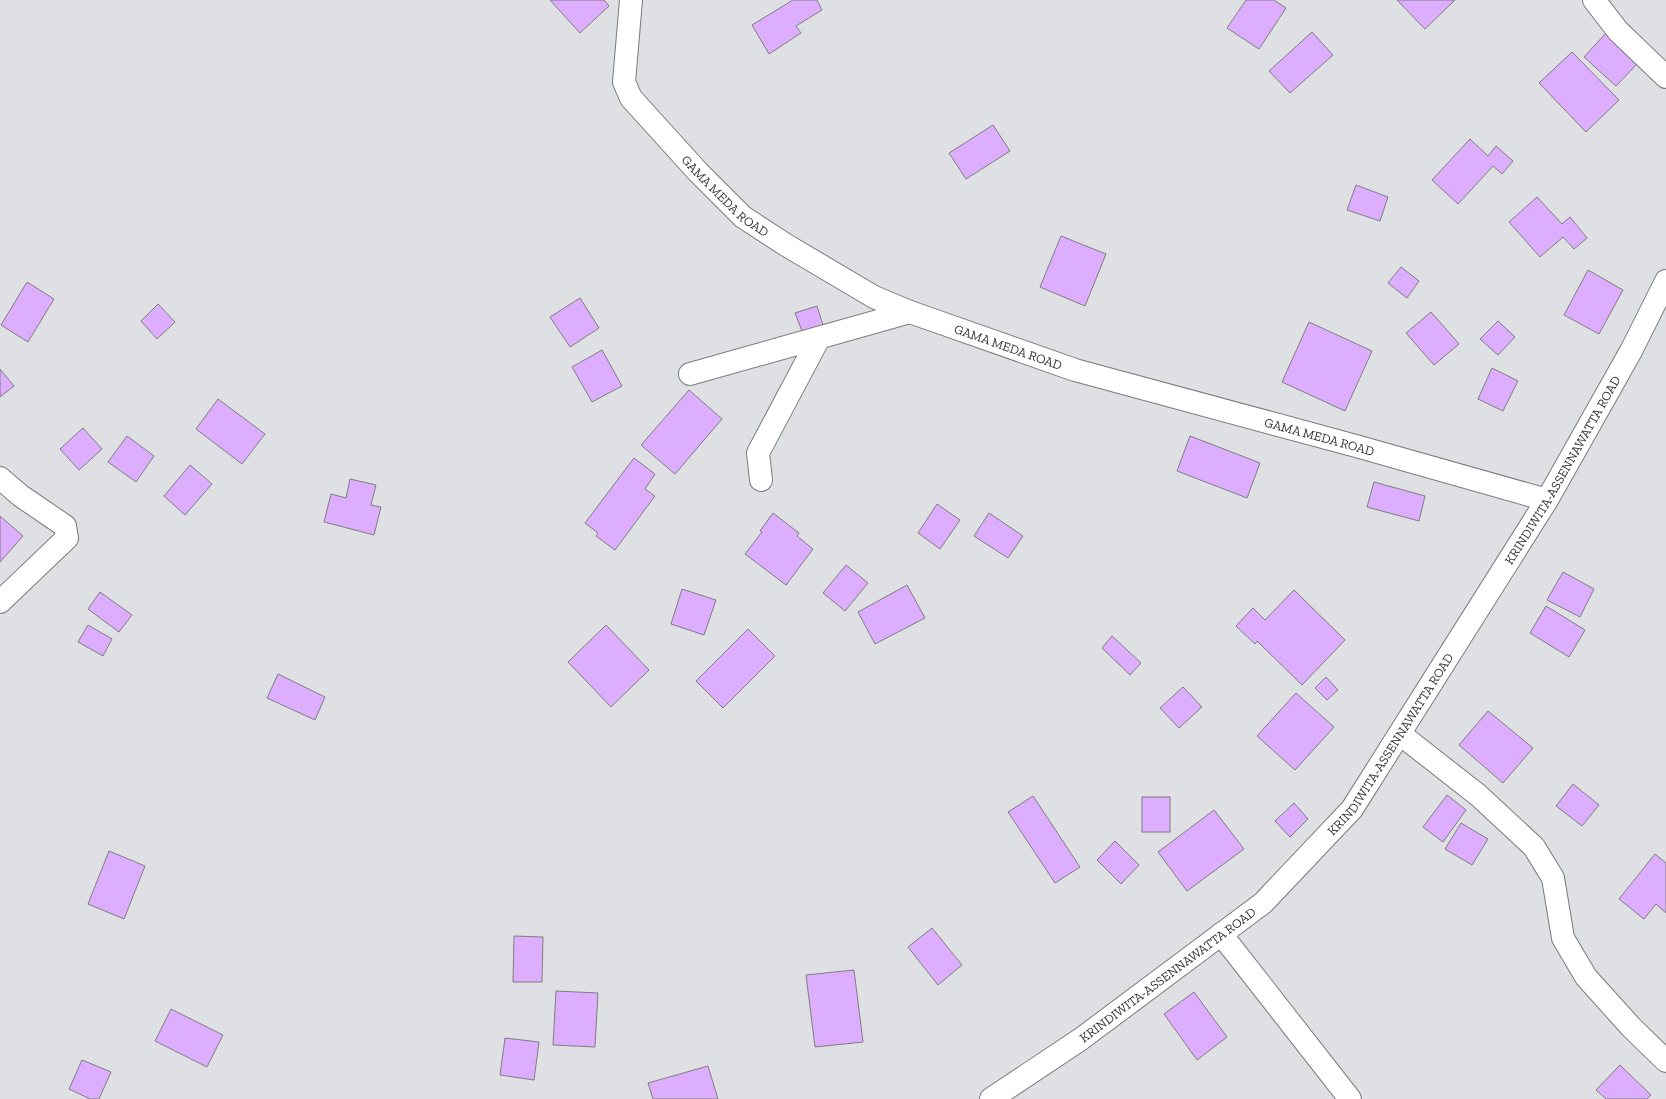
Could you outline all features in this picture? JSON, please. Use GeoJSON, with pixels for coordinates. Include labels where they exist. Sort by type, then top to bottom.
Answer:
{"type":"FeatureCollection","features":[{"type":"Feature","properties":{"kind":"street","name":"GAMA MEDA ROAD"},"geometry":{"type":"LineString","coordinates":[[632,0],[624,82],[630,98],[743,217],[786,245],[874,297],[910,312],[1075,370],[1356,446],[1547,500]]}},
{"type":"Feature","properties":{"kind":"street"},"geometry":{"type":"LineString","coordinates":[[1594,0],[1618,31],[1666,77]]}},
{"type":"Feature","properties":{"kind":"street","name":"KRINDIWITA-ASSENNAWATTA ROAD"},"geometry":{"type":"LineString","coordinates":[[991,1099],[1081,1039],[1263,903],[1352,809],[1547,500],[1631,351],[1666,281]]}},
{"type":"Feature","properties":{"kind":"street"},"geometry":{"type":"LineString","coordinates":[[690,374],[910,312]]}},
{"type":"Feature","properties":{"kind":"street"},"geometry":{"type":"LineString","coordinates":[[761,480],[758,453],[819,338]]}},
{"type":"Feature","properties":{"kind":"street"},"geometry":{"type":"LineString","coordinates":[[0,478],[21,496],[65,526],[67,538],[0,602]]}},
{"type":"Feature","properties":{"kind":"street"},"geometry":{"type":"LineString","coordinates":[[1400,734],[1478,795],[1534,847],[1554,878],[1563,938],[1586,977],[1631,1026],[1666,1061]]}},
{"type":"Feature","properties":{"kind":"street"},"geometry":{"type":"LineString","coordinates":[[1221,934],[1350,1099]]}},
{"type":"Feature","properties":{"kind":"building"},"geometry":{"type":"Polygon","coordinates":[[[550,0],[604,0],[609,6],[580,33],[550,0]]]}},
{"type":"Feature","properties":{"kind":"building"},"geometry":{"type":"Polygon","coordinates":[[[793,0],[817,0],[822,10],[796,26],[801,33],[769,54],[752,25],[793,0]]]}},
{"type":"Feature","properties":{"kind":"building"},"geometry":{"type":"Polygon","coordinates":[[[1246,0],[1274,0],[1286,8],[1259,49],[1227,28],[1246,0]]]}},
{"type":"Feature","properties":{"kind":"building"},"geometry":{"type":"Polygon","coordinates":[[[1397,0],[1455,0],[1425,29],[1397,0]]]}},
{"type":"Feature","properties":{"kind":"building"},"geometry":{"type":"Polygon","coordinates":[[[1312,32],[1333,55],[1290,93],[1269,71],[1312,32]]]}},
{"type":"Feature","properties":{"kind":"building"},"geometry":{"type":"Polygon","coordinates":[[[1606,33],[1638,63],[1616,86],[1584,57],[1606,33]]]}},
{"type":"Feature","properties":{"kind":"building"},"geometry":{"type":"Polygon","coordinates":[[[1572,52],[1619,100],[1586,132],[1539,83],[1572,52]]]}},
{"type":"Feature","properties":{"kind":"building"},"geometry":{"type":"Polygon","coordinates":[[[993,125],[1010,151],[966,179],[949,153],[993,125]]]}},
{"type":"Feature","properties":{"kind":"building"},"geometry":{"type":"Polygon","coordinates":[[[1470,139],[1488,156],[1496,146],[1513,161],[1502,174],[1493,166],[1458,204],[1432,180],[1470,139]]]}},
{"type":"Feature","properties":{"kind":"building"},"geometry":{"type":"Polygon","coordinates":[[[1356,185],[1388,197],[1380,221],[1347,210],[1356,185]]]}},
{"type":"Feature","properties":{"kind":"building"},"geometry":{"type":"Polygon","coordinates":[[[1537,197],[1562,224],[1570,217],[1587,238],[1574,249],[1563,237],[1540,257],[1509,222],[1537,197]]]}},
{"type":"Feature","properties":{"kind":"building"},"geometry":{"type":"Polygon","coordinates":[[[1061,236],[1106,254],[1085,306],[1040,287],[1061,236]]]}},
{"type":"Feature","properties":{"kind":"building"},"geometry":{"type":"Polygon","coordinates":[[[1401,267],[1419,281],[1407,298],[1388,283],[1401,267]]]}},
{"type":"Feature","properties":{"kind":"building"},"geometry":{"type":"Polygon","coordinates":[[[1588,270],[1623,290],[1599,334],[1564,315],[1588,270]]]}},
{"type":"Feature","properties":{"kind":"building"},"geometry":{"type":"Polygon","coordinates":[[[27,282],[54,299],[28,342],[1,325],[27,282]]]}},
{"type":"Feature","properties":{"kind":"building"},"geometry":{"type":"Polygon","coordinates":[[[580,298],[599,328],[570,347],[550,317],[580,298]]]}},
{"type":"Feature","properties":{"kind":"building"},"geometry":{"type":"Polygon","coordinates":[[[158,304],[175,322],[157,339],[141,321],[158,304]]]}},
{"type":"Feature","properties":{"kind":"building"},"geometry":{"type":"Polygon","coordinates":[[[817,306],[823,325],[802,331],[795,313],[817,306]]]}},
{"type":"Feature","properties":{"kind":"building"},"geometry":{"type":"Polygon","coordinates":[[[1431,312],[1459,344],[1434,365],[1406,333],[1431,312]]]}},
{"type":"Feature","properties":{"kind":"building"},"geometry":{"type":"Polygon","coordinates":[[[1498,321],[1515,337],[1498,355],[1480,339],[1498,321]]]}},
{"type":"Feature","properties":{"kind":"building"},"geometry":{"type":"Polygon","coordinates":[[[1309,322],[1372,351],[1345,411],[1282,382],[1309,322]]]}},
{"type":"Feature","properties":{"kind":"building"},"geometry":{"type":"Polygon","coordinates":[[[602,350],[622,386],[592,402],[572,367],[602,350]]]}},
{"type":"Feature","properties":{"kind":"building"},"geometry":{"type":"Polygon","coordinates":[[[1492,368],[1518,381],[1503,411],[1478,399],[1492,368]]]}},
{"type":"Feature","properties":{"kind":"building"},"geometry":{"type":"Polygon","coordinates":[[[0,369],[14,386],[0,397],[0,369]]]}},
{"type":"Feature","properties":{"kind":"building"},"geometry":{"type":"Polygon","coordinates":[[[689,390],[722,419],[675,474],[641,445],[689,390]]]}},
{"type":"Feature","properties":{"kind":"building"},"geometry":{"type":"Polygon","coordinates":[[[218,399],[265,434],[242,464],[196,429],[218,399]]]}},
{"type":"Feature","properties":{"kind":"building"},"geometry":{"type":"Polygon","coordinates":[[[83,428],[102,449],[79,470],[60,449],[83,428]]]}},
{"type":"Feature","properties":{"kind":"building"},"geometry":{"type":"Polygon","coordinates":[[[127,436],[154,456],[136,482],[108,462],[127,436]]]}},
{"type":"Feature","properties":{"kind":"building"},"geometry":{"type":"Polygon","coordinates":[[[1190,436],[1260,463],[1247,498],[1177,471],[1190,436]]]}},
{"type":"Feature","properties":{"kind":"building"},"geometry":{"type":"Polygon","coordinates":[[[634,458],[655,474],[645,489],[655,496],[615,550],[596,536],[598,533],[585,523],[634,458]]]}},
{"type":"Feature","properties":{"kind":"building"},"geometry":{"type":"Polygon","coordinates":[[[190,465],[212,484],[185,515],[164,496],[190,465]]]}},
{"type":"Feature","properties":{"kind":"building"},"geometry":{"type":"Polygon","coordinates":[[[350,479],[376,485],[371,505],[381,507],[374,535],[324,522],[331,494],[346,498],[350,479]]]}},
{"type":"Feature","properties":{"kind":"building"},"geometry":{"type":"Polygon","coordinates":[[[1374,482],[1425,496],[1419,521],[1367,507],[1374,482]]]}},
{"type":"Feature","properties":{"kind":"building"},"geometry":{"type":"Polygon","coordinates":[[[937,504],[960,520],[940,549],[918,533],[937,504]]]}},
{"type":"Feature","properties":{"kind":"building"},"geometry":{"type":"Polygon","coordinates":[[[773,513],[799,533],[797,536],[813,549],[786,585],[745,554],[762,532],[760,531],[773,513]]]}},
{"type":"Feature","properties":{"kind":"building"},"geometry":{"type":"Polygon","coordinates":[[[989,513],[1023,536],[1008,558],[974,536],[989,513]]]}},
{"type":"Feature","properties":{"kind":"building"},"geometry":{"type":"Polygon","coordinates":[[[0,516],[23,536],[0,562],[0,516]]]}},
{"type":"Feature","properties":{"kind":"building"},"geometry":{"type":"Polygon","coordinates":[[[846,565],[868,583],[845,611],[823,593],[846,565]]]}},
{"type":"Feature","properties":{"kind":"building"},"geometry":{"type":"Polygon","coordinates":[[[1563,572],[1594,589],[1580,617],[1547,600],[1563,572]]]}},
{"type":"Feature","properties":{"kind":"building"},"geometry":{"type":"Polygon","coordinates":[[[907,585],[925,618],[875,644],[858,612],[907,585]]]}},
{"type":"Feature","properties":{"kind":"building"},"geometry":{"type":"Polygon","coordinates":[[[682,589],[716,600],[704,635],[671,624],[682,589]]]}},
{"type":"Feature","properties":{"kind":"building"},"geometry":{"type":"Polygon","coordinates":[[[1294,590],[1345,640],[1302,685],[1257,641],[1255,644],[1236,626],[1253,608],[1265,620],[1294,590]]]}},
{"type":"Feature","properties":{"kind":"building"},"geometry":{"type":"Polygon","coordinates":[[[100,592],[132,615],[119,632],[88,609],[100,592]]]}},
{"type":"Feature","properties":{"kind":"building"},"geometry":{"type":"Polygon","coordinates":[[[1546,606],[1585,630],[1569,657],[1530,633],[1546,606]]]}},
{"type":"Feature","properties":{"kind":"building"},"geometry":{"type":"Polygon","coordinates":[[[88,625],[112,639],[103,656],[78,642],[88,625]]]}},
{"type":"Feature","properties":{"kind":"building"},"geometry":{"type":"Polygon","coordinates":[[[606,625],[649,670],[611,707],[568,662],[606,625]]]}},
{"type":"Feature","properties":{"kind":"building"},"geometry":{"type":"Polygon","coordinates":[[[748,629],[775,656],[723,708],[696,681],[748,629]]]}},
{"type":"Feature","properties":{"kind":"building"},"geometry":{"type":"Polygon","coordinates":[[[1112,636],[1141,663],[1130,675],[1102,648],[1112,636]]]}},
{"type":"Feature","properties":{"kind":"building"},"geometry":{"type":"Polygon","coordinates":[[[278,674],[325,697],[315,720],[267,698],[278,674]]]}},
{"type":"Feature","properties":{"kind":"building"},"geometry":{"type":"Polygon","coordinates":[[[1326,677],[1338,690],[1327,700],[1315,688],[1326,677]]]}},
{"type":"Feature","properties":{"kind":"building"},"geometry":{"type":"Polygon","coordinates":[[[1183,687],[1202,707],[1179,728],[1160,708],[1183,687]]]}},
{"type":"Feature","properties":{"kind":"building"},"geometry":{"type":"Polygon","coordinates":[[[1296,693],[1334,727],[1295,770],[1257,736],[1296,693]]]}},
{"type":"Feature","properties":{"kind":"building"},"geometry":{"type":"Polygon","coordinates":[[[1488,711],[1533,748],[1503,783],[1459,745],[1488,711]]]}},
{"type":"Feature","properties":{"kind":"building"},"geometry":{"type":"Polygon","coordinates":[[[1573,784],[1599,805],[1582,826],[1556,806],[1573,784]]]}},
{"type":"Feature","properties":{"kind":"building"},"geometry":{"type":"Polygon","coordinates":[[[1447,795],[1466,810],[1443,842],[1423,827],[1447,795]]]}},
{"type":"Feature","properties":{"kind":"building"},"geometry":{"type":"Polygon","coordinates":[[[1033,796],[1080,867],[1055,883],[1008,812],[1033,796]]]}},
{"type":"Feature","properties":{"kind":"building"},"geometry":{"type":"Polygon","coordinates":[[[1142,797],[1170,797],[1170,832],[1142,832],[1142,797]]]}},
{"type":"Feature","properties":{"kind":"building"},"geometry":{"type":"Polygon","coordinates":[[[1294,803],[1308,819],[1290,837],[1275,821],[1294,803]]]}},
{"type":"Feature","properties":{"kind":"building"},"geometry":{"type":"Polygon","coordinates":[[[1214,810],[1244,849],[1187,891],[1158,852],[1214,810]]]}},
{"type":"Feature","properties":{"kind":"building"},"geometry":{"type":"Polygon","coordinates":[[[1461,823],[1488,839],[1472,865],[1445,849],[1461,823]]]}},
{"type":"Feature","properties":{"kind":"building"},"geometry":{"type":"Polygon","coordinates":[[[1115,841],[1139,865],[1121,884],[1097,860],[1115,841]]]}},
{"type":"Feature","properties":{"kind":"building"},"geometry":{"type":"Polygon","coordinates":[[[109,851],[145,866],[124,919],[88,904],[109,851]]]}},
{"type":"Feature","properties":{"kind":"building"},"geometry":{"type":"Polygon","coordinates":[[[1655,854],[1666,863],[1666,913],[1656,904],[1644,919],[1619,899],[1655,854]]]}},
{"type":"Feature","properties":{"kind":"building"},"geometry":{"type":"Polygon","coordinates":[[[932,928],[962,965],[938,985],[908,947],[932,928]]]}},
{"type":"Feature","properties":{"kind":"building"},"geometry":{"type":"Polygon","coordinates":[[[514,936],[543,937],[542,982],[513,982],[514,936]]]}},
{"type":"Feature","properties":{"kind":"building"},"geometry":{"type":"Polygon","coordinates":[[[854,970],[863,1042],[815,1047],[806,975],[854,970]]]}},
{"type":"Feature","properties":{"kind":"building"},"geometry":{"type":"Polygon","coordinates":[[[556,991],[598,993],[595,1047],[553,1045],[556,991]]]}},
{"type":"Feature","properties":{"kind":"building"},"geometry":{"type":"Polygon","coordinates":[[[1194,992],[1227,1037],[1197,1060],[1164,1014],[1194,992]]]}},
{"type":"Feature","properties":{"kind":"building"},"geometry":{"type":"Polygon","coordinates":[[[171,1009],[223,1035],[207,1067],[155,1041],[171,1009]]]}},
{"type":"Feature","properties":{"kind":"building"},"geometry":{"type":"Polygon","coordinates":[[[505,1038],[539,1042],[534,1080],[500,1075],[505,1038]]]}},
{"type":"Feature","properties":{"kind":"building"},"geometry":{"type":"Polygon","coordinates":[[[82,1060],[111,1072],[99,1099],[90,1099],[69,1089],[82,1060]]]}},
{"type":"Feature","properties":{"kind":"building"},"geometry":{"type":"Polygon","coordinates":[[[1620,1065],[1651,1095],[1647,1099],[1606,1099],[1596,1090],[1620,1065]]]}},
{"type":"Feature","properties":{"kind":"building"},"geometry":{"type":"Polygon","coordinates":[[[708,1066],[718,1099],[653,1099],[648,1083],[708,1066]]]}}]}
